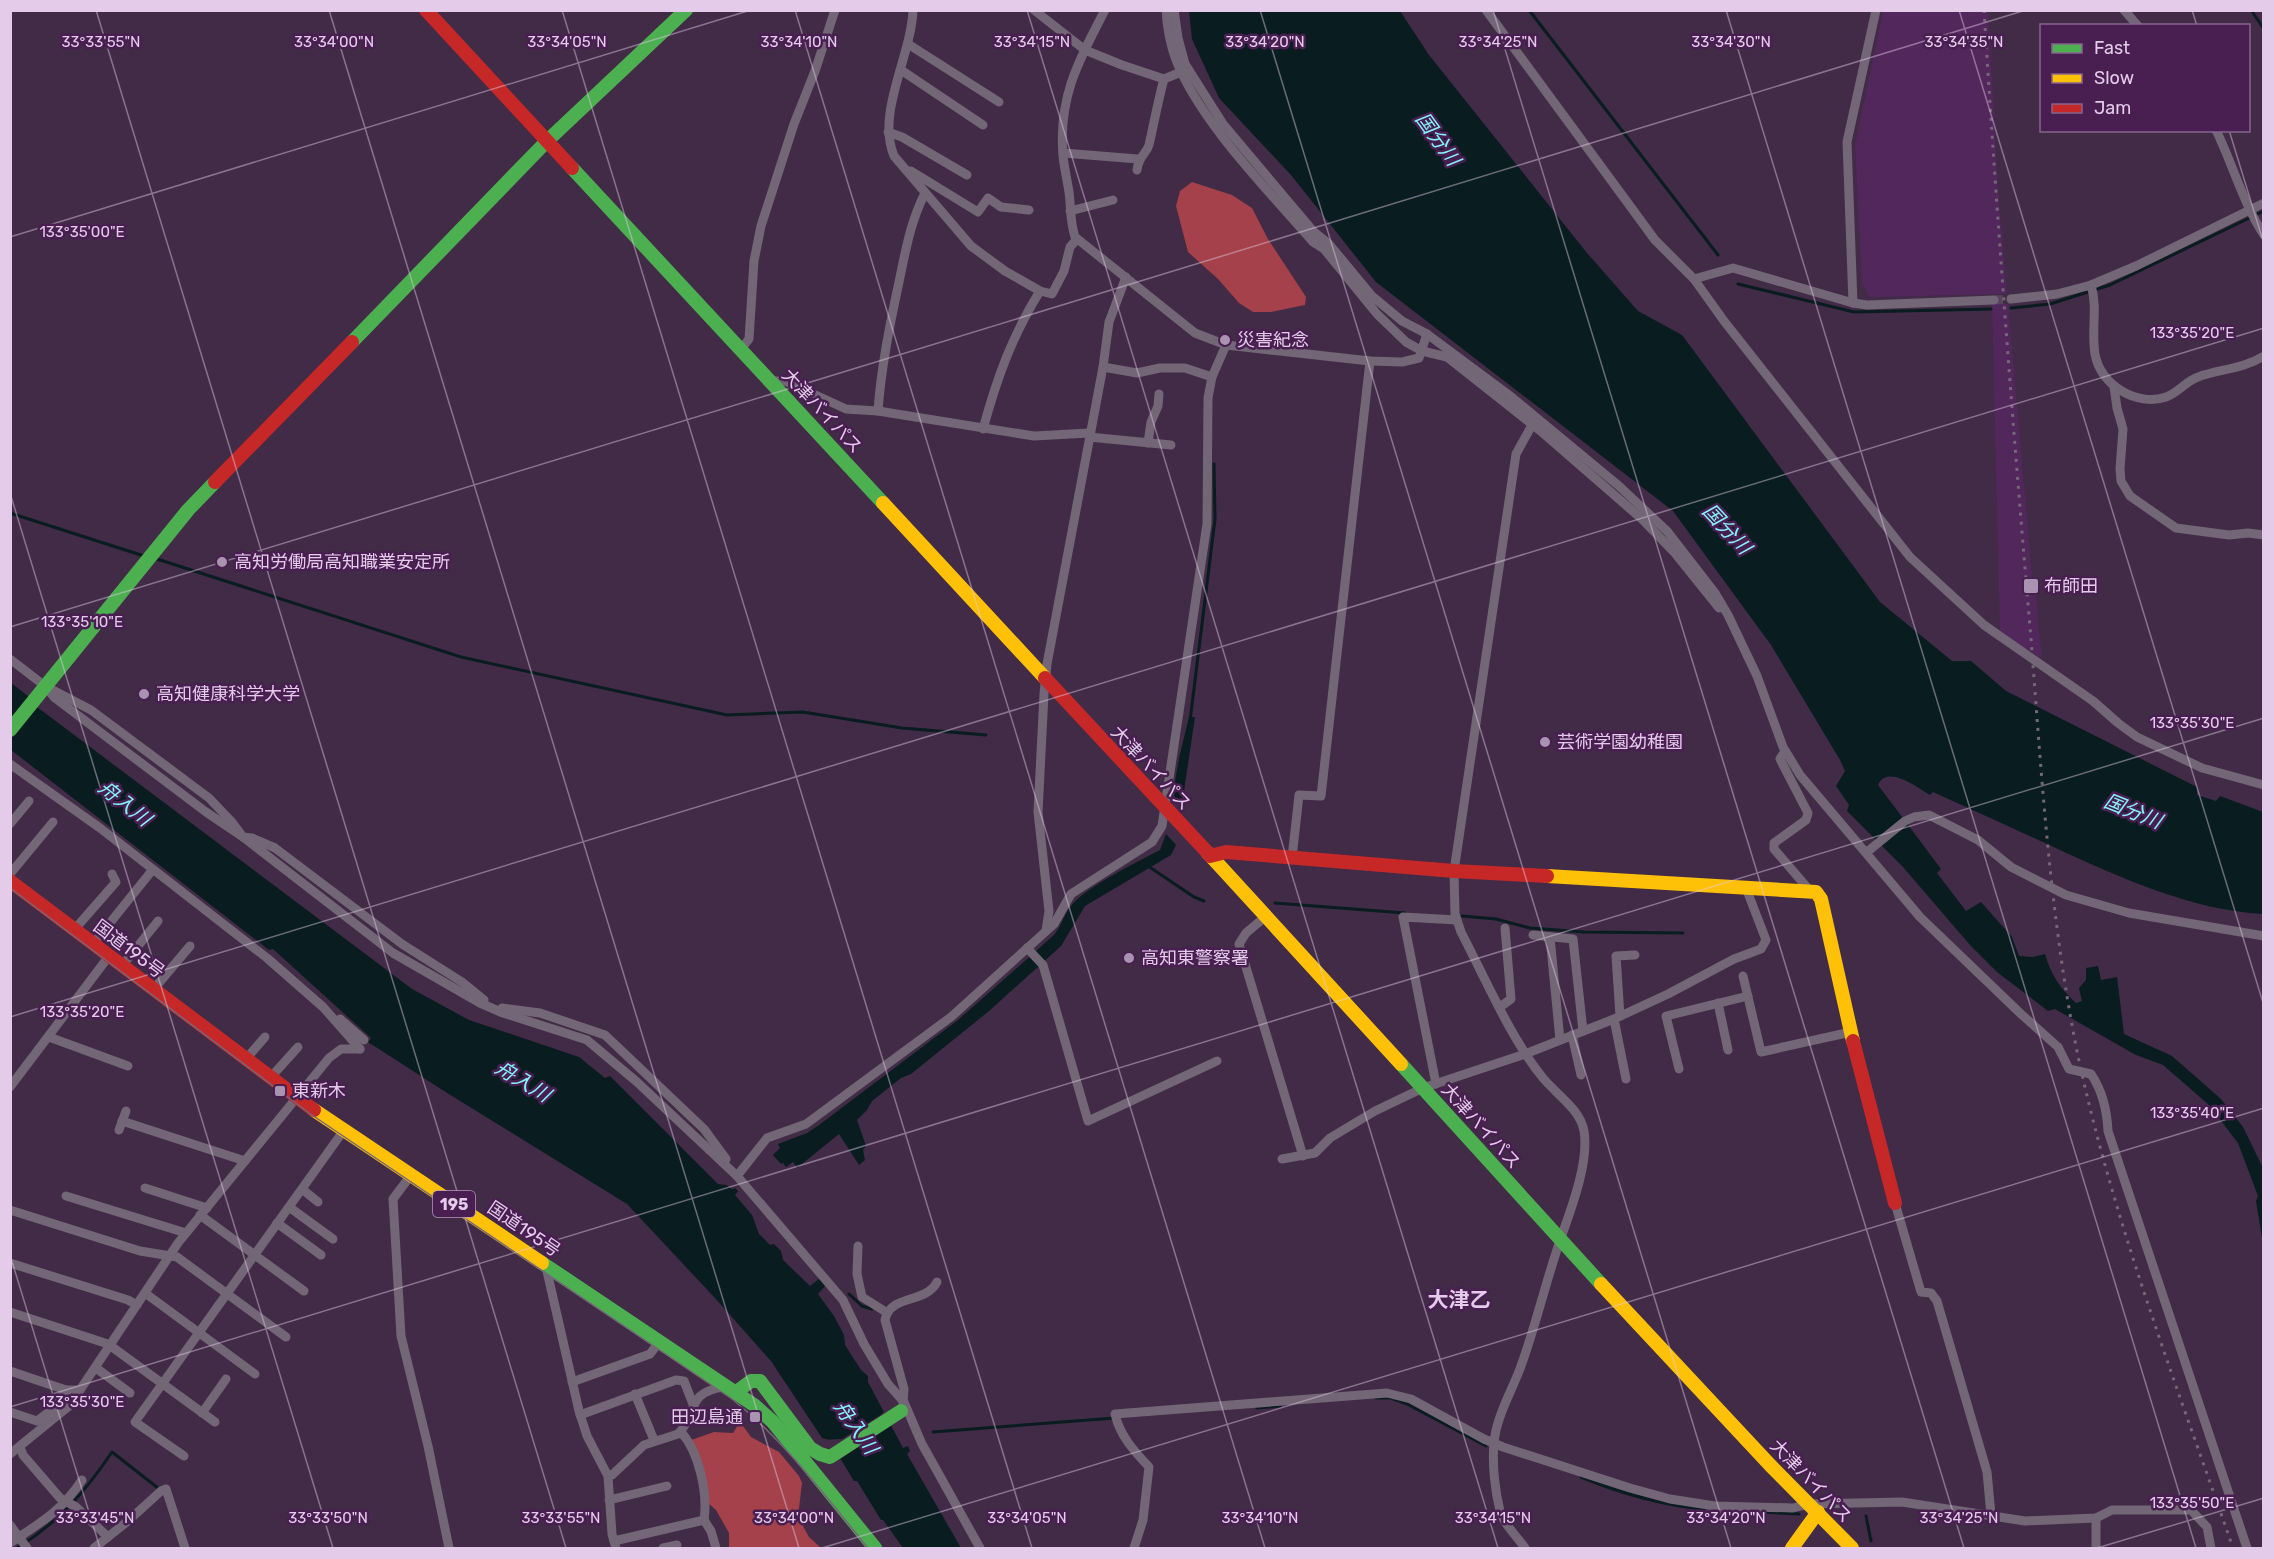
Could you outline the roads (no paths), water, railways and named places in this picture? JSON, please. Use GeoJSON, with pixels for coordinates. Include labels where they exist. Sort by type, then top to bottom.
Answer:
{"type":"FeatureCollection","features":[{"type":"Feature","properties":{"kind":"main road","name":"大津バイパス"},"geometry":{"type":"LineString","coordinates":[[426,10],[1265,918],[1429,1086],[1560,1239],[1770,1465],[1852,1548]]}},
{"type":"Feature","properties":{"kind":"main road"},"geometry":{"type":"LineString","coordinates":[[10,730],[188,510],[546,142],[686,10]]}},
{"type":"Feature","properties":{"kind":"main road"},"geometry":{"type":"LineString","coordinates":[[1210,856],[1226,852],[1454,871],[1816,892],[1821,898],[1851,1032],[1895,1203]]}},
{"type":"Feature","properties":{"kind":"main road","name":"国道195号"},"geometry":{"type":"LineString","coordinates":[[10,881],[153,990],[344,1130],[754,1405],[773,1422],[875,1548]]}},
{"type":"Feature","properties":{"kind":"main road"},"geometry":{"type":"LineString","coordinates":[[730,1389],[752,1381],[760,1381],[809,1449],[820,1456],[830,1457],[902,1407]]}},
{"type":"Feature","properties":{"kind":"main road"},"geometry":{"type":"LineString","coordinates":[[1792,1548],[1814,1508]]}},
{"type":"Feature","properties":{"kind":"street"},"geometry":{"type":"LineString","coordinates":[[741,350],[749,339],[754,261],[761,226],[794,124],[815,71],[835,10]]}},
{"type":"Feature","properties":{"kind":"street"},"geometry":{"type":"LineString","coordinates":[[913,10],[908,44],[888,132],[894,156],[971,246],[984,257],[1040,291],[1052,294],[1064,271],[1070,247],[1077,239]]}},
{"type":"Feature","properties":{"kind":"street"},"geometry":{"type":"LineString","coordinates":[[1034,10],[1085,50],[1164,79],[1181,72]]}},
{"type":"Feature","properties":{"kind":"street"},"geometry":{"type":"LineString","coordinates":[[1105,10],[1077,65],[1067,95],[1062,126],[1071,223],[1077,239],[1195,333],[1226,345],[1370,361],[1410,360],[1419,358],[1427,334]]}},
{"type":"Feature","properties":{"kind":"street"},"geometry":{"type":"LineString","coordinates":[[1166,10],[1173,50],[1181,72],[1202,109],[1239,156],[1313,242],[1323,249],[1377,314],[1406,342],[1422,351],[1447,357],[1532,425],[1643,520],[1674,552],[1736,629]]}},
{"type":"Feature","properties":{"kind":"street"},"geometry":{"type":"LineString","coordinates":[[1174,10],[1185,64],[1223,123],[1313,231],[1329,244],[1372,296],[1402,321],[1427,334],[1509,395],[1573,447],[1659,524],[1683,550],[1715,593],[1736,629],[1757,676],[1785,751],[1808,785],[1870,850],[1920,917],[2020,1014],[2058,1047],[2069,1069],[2091,1074],[2098,1084],[2111,1142],[2247,1548]]}},
{"type":"Feature","properties":{"kind":"street"},"geometry":{"type":"LineString","coordinates":[[1486,10],[1655,240],[1694,279],[1731,330],[1910,557],[1984,625],[2093,701],[2137,737],[2202,768],[2264,786]]}},
{"type":"Feature","properties":{"kind":"street"},"geometry":{"type":"LineString","coordinates":[[1853,303],[1847,142],[1876,10]]}},
{"type":"Feature","properties":{"kind":"street"},"geometry":{"type":"LineString","coordinates":[[2124,10],[2136,24]]}},
{"type":"Feature","properties":{"kind":"street"},"geometry":{"type":"LineString","coordinates":[[908,44],[999,102]]}},
{"type":"Feature","properties":{"kind":"street"},"geometry":{"type":"LineString","coordinates":[[901,70],[983,125]]}},
{"type":"Feature","properties":{"kind":"street"},"geometry":{"type":"LineString","coordinates":[[1137,170],[1138,159],[1149,147],[1152,123],[1164,79]]}},
{"type":"Feature","properties":{"kind":"street"},"geometry":{"type":"LineString","coordinates":[[888,132],[902,137],[968,175]]}},
{"type":"Feature","properties":{"kind":"street"},"geometry":{"type":"LineString","coordinates":[[2217,132],[2251,214],[2264,235]]}},
{"type":"Feature","properties":{"kind":"street"},"geometry":{"type":"LineString","coordinates":[[1063,153],[1138,159]]}},
{"type":"Feature","properties":{"kind":"street"},"geometry":{"type":"LineString","coordinates":[[906,168],[978,212],[988,198],[1001,207],[1029,210]]}},
{"type":"Feature","properties":{"kind":"street"},"geometry":{"type":"LineString","coordinates":[[878,411],[888,330],[904,255],[913,216],[925,193]]}},
{"type":"Feature","properties":{"kind":"street"},"geometry":{"type":"LineString","coordinates":[[1070,211],[1113,200]]}},
{"type":"Feature","properties":{"kind":"street"},"geometry":{"type":"LineString","coordinates":[[2011,299],[2093,290],[2136,266],[2251,214],[2264,202]]}},
{"type":"Feature","properties":{"kind":"street"},"geometry":{"type":"LineString","coordinates":[[1694,279],[1733,268],[1853,303],[1888,305],[1994,300]]}},
{"type":"Feature","properties":{"kind":"street"},"geometry":{"type":"LineString","coordinates":[[1046,931],[1049,910],[1038,812],[1045,680],[1103,367],[1109,322],[1126,277]]}},
{"type":"Feature","properties":{"kind":"street"},"geometry":{"type":"LineString","coordinates":[[2093,290],[2095,355],[2100,367],[2114,387],[2123,429],[2121,482],[2130,496],[2176,528],[2229,535],[2248,533],[2264,535]]}},
{"type":"Feature","properties":{"kind":"street"},"geometry":{"type":"LineString","coordinates":[[983,429],[997,378],[1024,316],[1040,291]]}},
{"type":"Feature","properties":{"kind":"street"},"geometry":{"type":"LineString","coordinates":[[737,1176],[767,1138],[806,1124],[951,1017],[1029,950],[1054,924],[1071,894],[1152,842],[1162,826],[1207,524],[1208,398],[1212,377],[1226,345]]}},
{"type":"Feature","properties":{"kind":"street"},"geometry":{"type":"LineString","coordinates":[[2114,387],[2141,400],[2162,398],[2194,379],[2224,372],[2264,356]]}},
{"type":"Feature","properties":{"kind":"street"},"geometry":{"type":"LineString","coordinates":[[1292,858],[1299,795],[1321,796],[1370,361]]}},
{"type":"Feature","properties":{"kind":"street"},"geometry":{"type":"LineString","coordinates":[[1103,367],[1137,373],[1160,368],[1185,368],[1212,377]]}},
{"type":"Feature","properties":{"kind":"street"},"geometry":{"type":"LineString","coordinates":[[770,381],[786,381],[846,409],[878,411],[1034,436],[1089,435],[1171,445]]}},
{"type":"Feature","properties":{"kind":"street"},"geometry":{"type":"LineString","coordinates":[[1148,443],[1159,394]]}},
{"type":"Feature","properties":{"kind":"street"},"geometry":{"type":"LineString","coordinates":[[1525,1548],[1500,1511],[1494,1466],[1494,1443],[1496,1431],[1521,1365],[1570,1212],[1585,1153],[1585,1133],[1581,1118],[1544,1079],[1525,1054],[1461,932],[1457,920],[1454,871],[1516,454],[1532,425]]}},
{"type":"Feature","properties":{"kind":"street"},"geometry":{"type":"LineString","coordinates":[[10,659],[43,688],[91,710],[209,798],[243,837],[393,953],[449,987],[503,1013],[586,1040],[638,1082],[737,1176]]}},
{"type":"Feature","properties":{"kind":"street"},"geometry":{"type":"LineString","coordinates":[[1785,751],[1779,759],[1808,813],[1806,819],[1774,843],[1774,849],[1811,892]]}},
{"type":"Feature","properties":{"kind":"street"},"geometry":{"type":"LineString","coordinates":[[10,764],[168,880],[267,958],[364,1040]]}},
{"type":"Feature","properties":{"kind":"street"},"geometry":{"type":"LineString","coordinates":[[10,824],[29,801]]}},
{"type":"Feature","properties":{"kind":"street"},"geometry":{"type":"LineString","coordinates":[[1870,850],[1905,821],[1929,815],[1978,840],[2011,867],[2066,895],[2129,914],[2264,936]]}},
{"type":"Feature","properties":{"kind":"street"},"geometry":{"type":"LineString","coordinates":[[10,874],[53,822]]}},
{"type":"Feature","properties":{"kind":"street"},"geometry":{"type":"LineString","coordinates":[[243,837],[252,838],[275,848],[358,912],[402,944],[462,982],[483,1000],[505,1009],[540,1013],[605,1035],[704,1129],[737,1176],[843,1300],[864,1344],[902,1407],[980,1548]]}},
{"type":"Feature","properties":{"kind":"street"},"geometry":{"type":"LineString","coordinates":[[93,944],[131,891],[150,873]]}},
{"type":"Feature","properties":{"kind":"street"},"geometry":{"type":"LineString","coordinates":[[74,930],[116,882],[112,874]]}},
{"type":"Feature","properties":{"kind":"street"},"geometry":{"type":"LineString","coordinates":[[1282,1159],[1315,1153],[1330,1138],[1375,1111],[1429,1086],[1525,1054],[1617,1017],[1734,959],[1761,949],[1766,940],[1746,888]]}},
{"type":"Feature","properties":{"kind":"street"},"geometry":{"type":"LineString","coordinates":[[1429,1086],[1403,917],[1457,920]]}},
{"type":"Feature","properties":{"kind":"street"},"geometry":{"type":"LineString","coordinates":[[1265,918],[1246,933],[1239,944],[1303,1155]]}},
{"type":"Feature","properties":{"kind":"street"},"geometry":{"type":"LineString","coordinates":[[122,966],[158,921]]}},
{"type":"Feature","properties":{"kind":"street"},"geometry":{"type":"LineString","coordinates":[[1500,1007],[1511,999],[1505,928]]}},
{"type":"Feature","properties":{"kind":"street"},"geometry":{"type":"LineString","coordinates":[[1533,936],[1573,939],[1583,1031]]}},
{"type":"Feature","properties":{"kind":"street"},"geometry":{"type":"LineString","coordinates":[[1550,937],[1560,1040]]}},
{"type":"Feature","properties":{"kind":"street"},"geometry":{"type":"LineString","coordinates":[[153,990],[190,946]]}},
{"type":"Feature","properties":{"kind":"street"},"geometry":{"type":"LineString","coordinates":[[1029,950],[1043,965],[1088,1121],[1217,1061]]}},
{"type":"Feature","properties":{"kind":"street"},"geometry":{"type":"LineString","coordinates":[[1626,1078],[1617,1017],[1616,956],[1635,955]]}},
{"type":"Feature","properties":{"kind":"street"},"geometry":{"type":"LineString","coordinates":[[10,1087],[109,956]]}},
{"type":"Feature","properties":{"kind":"street"},"geometry":{"type":"LineString","coordinates":[[1743,976],[1761,1052],[1851,1032]]}},
{"type":"Feature","properties":{"kind":"street"},"geometry":{"type":"LineString","coordinates":[[1679,1069],[1666,1016],[1748,996]]}},
{"type":"Feature","properties":{"kind":"street"},"geometry":{"type":"LineString","coordinates":[[1718,1003],[1728,1050]]}},
{"type":"Feature","properties":{"kind":"street"},"geometry":{"type":"LineString","coordinates":[[10,1454],[69,1406],[186,1233],[329,1058],[341,1049],[360,1049],[323,1007]]}},
{"type":"Feature","properties":{"kind":"street"},"geometry":{"type":"LineString","coordinates":[[1572,1035],[1581,1074]]}},
{"type":"Feature","properties":{"kind":"street"},"geometry":{"type":"LineString","coordinates":[[49,1037],[128,1066]]}},
{"type":"Feature","properties":{"kind":"street"},"geometry":{"type":"LineString","coordinates":[[246,1059],[265,1037]]}},
{"type":"Feature","properties":{"kind":"street"},"geometry":{"type":"LineString","coordinates":[[271,1077],[298,1047]]}},
{"type":"Feature","properties":{"kind":"street"},"geometry":{"type":"LineString","coordinates":[[126,1112],[120,1126],[245,1161]]}},
{"type":"Feature","properties":{"kind":"street"},"geometry":{"type":"LineString","coordinates":[[184,1456],[135,1422],[344,1130]]}},
{"type":"Feature","properties":{"kind":"street"},"geometry":{"type":"LineString","coordinates":[[411,1175],[393,1199],[401,1336],[428,1446],[449,1548]]}},
{"type":"Feature","properties":{"kind":"street"},"geometry":{"type":"LineString","coordinates":[[145,1188],[204,1211],[254,1255],[304,1291]]}},
{"type":"Feature","properties":{"kind":"street"},"geometry":{"type":"LineString","coordinates":[[302,1189],[318,1202]]}},
{"type":"Feature","properties":{"kind":"street"},"geometry":{"type":"LineString","coordinates":[[66,1196],[99,1202],[135,1213],[186,1233]]}},
{"type":"Feature","properties":{"kind":"street"},"geometry":{"type":"LineString","coordinates":[[1895,1203],[1922,1292],[1931,1293],[1937,1301],[1987,1472],[1991,1515]]}},
{"type":"Feature","properties":{"kind":"street"},"geometry":{"type":"LineString","coordinates":[[289,1207],[333,1239]]}},
{"type":"Feature","properties":{"kind":"street"},"geometry":{"type":"LineString","coordinates":[[10,1210],[140,1251],[177,1257],[286,1337]]}},
{"type":"Feature","properties":{"kind":"street"},"geometry":{"type":"LineString","coordinates":[[277,1223],[321,1255]]}},
{"type":"Feature","properties":{"kind":"street"},"geometry":{"type":"LineString","coordinates":[[858,1246],[857,1274],[862,1298],[886,1312]]}},
{"type":"Feature","properties":{"kind":"street"},"geometry":{"type":"LineString","coordinates":[[10,1263],[128,1300],[137,1305]]}},
{"type":"Feature","properties":{"kind":"street"},"geometry":{"type":"LineString","coordinates":[[545,1265],[580,1415],[587,1436],[608,1476],[615,1545],[704,1520]]}},
{"type":"Feature","properties":{"kind":"street"},"geometry":{"type":"LineString","coordinates":[[902,1407],[904,1389],[885,1320],[886,1312],[895,1304],[934,1289],[937,1282]]}},
{"type":"Feature","properties":{"kind":"street"},"geometry":{"type":"LineString","coordinates":[[145,1293],[255,1374]]}},
{"type":"Feature","properties":{"kind":"street"},"geometry":{"type":"LineString","coordinates":[[10,1312],[111,1346],[215,1422]]}},
{"type":"Feature","properties":{"kind":"street"},"geometry":{"type":"LineString","coordinates":[[572,1382],[650,1354],[659,1342]]}},
{"type":"Feature","properties":{"kind":"street"},"geometry":{"type":"LineString","coordinates":[[580,1415],[635,1394],[681,1380],[691,1363]]}},
{"type":"Feature","properties":{"kind":"street"},"geometry":{"type":"LineString","coordinates":[[96,1368],[130,1393]]}},
{"type":"Feature","properties":{"kind":"street"},"geometry":{"type":"LineString","coordinates":[[10,1371],[66,1390],[80,1390]]}},
{"type":"Feature","properties":{"kind":"street"},"geometry":{"type":"LineString","coordinates":[[202,1413],[226,1378]]}},
{"type":"Feature","properties":{"kind":"street"},"geometry":{"type":"LineString","coordinates":[[681,1380],[684,1381],[693,1404]]}},
{"type":"Feature","properties":{"kind":"street"},"geometry":{"type":"LineString","coordinates":[[608,1476],[612,1475],[638,1448],[654,1440],[675,1436],[681,1432],[691,1414],[693,1404],[704,1392],[730,1389]]}},
{"type":"Feature","properties":{"kind":"street"},"geometry":{"type":"LineString","coordinates":[[10,1412],[37,1421],[54,1408],[66,1390]]}},
{"type":"Feature","properties":{"kind":"street"},"geometry":{"type":"LineString","coordinates":[[1137,1548],[1143,1520],[1149,1467],[1128,1444],[1115,1414],[1387,1393],[1411,1399],[1494,1443],[1614,1484],[1670,1499],[1726,1506],[1793,1508],[1902,1503],[2025,1521],[2096,1518],[2112,1510],[2191,1510],[2207,1527],[2211,1548]]}},
{"type":"Feature","properties":{"kind":"street"},"geometry":{"type":"LineString","coordinates":[[635,1394],[654,1440]]}},
{"type":"Feature","properties":{"kind":"street"},"geometry":{"type":"LineString","coordinates":[[681,1432],[694,1453],[702,1483],[704,1520],[711,1531],[716,1548]]}},
{"type":"Feature","properties":{"kind":"street"},"geometry":{"type":"LineString","coordinates":[[20,1447],[23,1455],[60,1498],[76,1507],[108,1537]]}},
{"type":"Feature","properties":{"kind":"street"},"geometry":{"type":"LineString","coordinates":[[15,1540],[41,1525],[67,1501],[82,1480]]}},
{"type":"Feature","properties":{"kind":"street"},"geometry":{"type":"LineString","coordinates":[[609,1500],[667,1486]]}},
{"type":"Feature","properties":{"kind":"street"},"geometry":{"type":"LineString","coordinates":[[94,1548],[166,1489],[185,1548]]}},
{"type":"Feature","properties":{"kind":"street"},"geometry":{"type":"LineString","coordinates":[[2096,1518],[2096,1548]]}},
{"type":"Feature","properties":{"kind":"street"},"geometry":{"type":"LineString","coordinates":[[10,1525],[15,1540],[27,1548]]}},
{"type":"Feature","properties":{"kind":"street"},"geometry":{"type":"LineString","coordinates":[[663,1548],[677,1545]]}},
{"type":"Feature","properties":{"kind":"water","name":"国分川"},"geometry":{"type":"Polygon","coordinates":[[[1189,11],[1400,11],[1429,55],[1587,253],[1638,311],[1682,335],[1880,602],[1952,661],[1971,661],[2006,691],[2197,787],[2197,795],[2216,801],[2220,796],[2263,812],[2263,914],[2184,900],[2133,882],[1933,792],[1930,795],[1911,783],[1895,777],[1882,779],[1878,785],[1941,869],[1937,873],[1966,911],[1981,902],[2012,937],[2019,956],[2033,957],[2045,954],[2057,981],[2076,1003],[2082,1001],[2079,988],[2086,980],[2086,968],[2098,966],[2101,980],[2117,977],[2124,1034],[2172,1056],[2221,1099],[2243,1127],[2263,1168],[2263,1244],[2256,1201],[2258,1196],[2238,1143],[2209,1105],[2163,1065],[2136,1055],[2055,1009],[2048,1011],[1997,972],[1970,945],[1903,867],[1847,811],[1849,805],[1836,786],[1845,771],[1840,760],[1771,645],[1673,511],[1376,282],[1291,175],[1219,98],[1192,39],[1189,11]]]}},
{"type":"Feature","properties":{"kind":"water","name":"舟入川"},"geometry":{"type":"Polygon","coordinates":[[[10,682],[29,697],[37,707],[412,989],[469,1020],[579,1057],[605,1078],[610,1076],[718,1184],[735,1188],[738,1191],[735,1195],[752,1215],[759,1234],[770,1245],[774,1244],[781,1251],[783,1260],[810,1286],[820,1278],[825,1286],[818,1294],[834,1316],[844,1335],[845,1345],[861,1370],[868,1376],[868,1382],[903,1448],[908,1446],[910,1451],[907,1454],[961,1548],[903,1548],[881,1520],[857,1481],[854,1481],[829,1440],[822,1438],[771,1361],[627,1204],[368,1042],[371,1038],[273,949],[269,950],[11,750],[10,682]]]}},
{"type":"Feature","properties":{"kind":"water"},"geometry":{"type":"Polygon","coordinates":[[[1189,717],[1195,717],[1176,845],[1171,855],[1085,906],[1061,946],[989,1011],[911,1074],[901,1078],[872,1101],[857,1120],[866,1146],[863,1150],[865,1160],[859,1165],[839,1134],[797,1168],[793,1162],[786,1167],[783,1163],[781,1164],[773,1155],[780,1148],[778,1144],[807,1133],[819,1125],[958,1020],[1054,935],[1071,906],[1087,891],[1160,850],[1166,834],[1179,758],[1189,717]]]}},
{"type":"Feature","properties":{"kind":"waterway"},"geometry":{"type":"LineString","coordinates":[[1529,10],[1718,255]]}},
{"type":"Feature","properties":{"kind":"waterway"},"geometry":{"type":"LineString","coordinates":[[2251,10],[2264,29]]}},
{"type":"Feature","properties":{"kind":"waterway"},"geometry":{"type":"LineString","coordinates":[[2011,308],[2050,304],[2110,285],[2264,211]]}},
{"type":"Feature","properties":{"kind":"waterway"},"geometry":{"type":"LineString","coordinates":[[1738,284],[1854,312],[1991,309]]}},
{"type":"Feature","properties":{"kind":"waterway"},"geometry":{"type":"LineString","coordinates":[[1190,721],[1215,519],[1214,464]]}},
{"type":"Feature","properties":{"kind":"waterway"},"geometry":{"type":"LineString","coordinates":[[10,513],[144,556]]}},
{"type":"Feature","properties":{"kind":"waterway"},"geometry":{"type":"LineString","coordinates":[[154,558],[461,657],[727,715],[803,712],[902,728],[986,735]]}},
{"type":"Feature","properties":{"kind":"waterway"},"geometry":{"type":"LineString","coordinates":[[1148,866],[1194,897],[1204,901]]}},
{"type":"Feature","properties":{"kind":"waterway"},"geometry":{"type":"LineString","coordinates":[[1275,903],[1405,913]]}},
{"type":"Feature","properties":{"kind":"waterway"},"geometry":{"type":"LineString","coordinates":[[1462,916],[1496,919],[1530,928],[1584,932],[1683,933]]}},
{"type":"Feature","properties":{"kind":"waterway"},"geometry":{"type":"LineString","coordinates":[[849,1294],[862,1306],[872,1309]]}},
{"type":"Feature","properties":{"kind":"waterway"},"geometry":{"type":"LineString","coordinates":[[1376,1398],[1391,1398],[1407,1404],[1486,1446]]}},
{"type":"Feature","properties":{"kind":"waterway"},"geometry":{"type":"LineString","coordinates":[[1257,1408],[1280,1406]]}},
{"type":"Feature","properties":{"kind":"waterway"},"geometry":{"type":"LineString","coordinates":[[933,1432],[1115,1418]]}},
{"type":"Feature","properties":{"kind":"waterway"},"geometry":{"type":"LineString","coordinates":[[17,1548],[46,1528],[70,1505],[112,1452],[158,1488]]}},
{"type":"Feature","properties":{"kind":"waterway"},"geometry":{"type":"LineString","coordinates":[[1581,1477],[1641,1498],[1704,1509]]}},
{"type":"Feature","properties":{"kind":"waterway"},"geometry":{"type":"LineString","coordinates":[[1735,1511],[1799,1514]]}},
{"type":"Feature","properties":{"kind":"waterway"},"geometry":{"type":"LineString","coordinates":[[1866,1516],[1871,1541]]}},
{"type":"Feature","properties":{"kind":"tunnel"},"geometry":{"type":"LineString","coordinates":[[1994,300],[2011,299]]}},
{"type":"Feature","properties":{"kind":"tram line"},"geometry":{"type":"LineString","coordinates":[[10,888],[309,1113],[732,1399],[787,1451],[868,1548]]}},
{"type":"Feature","properties":{"kind":"railway"},"geometry":{"type":"LineString","coordinates":[[1984,10],[2043,798],[2054,903],[2069,1008],[2094,1123],[2129,1246],[2233,1548]]}},
{"type":"Feature","properties":{"kind":"place","name":"災害紀念"},"geometry":{"type":"Point","coordinates":[1225,340]}},
{"type":"Feature","properties":{"kind":"place","name":"高知労働局高知職業安定所"},"geometry":{"type":"Point","coordinates":[222,562]}},
{"type":"Feature","properties":{"kind":"place","name":"布師田"},"geometry":{"type":"Point","coordinates":[2031,586]}},
{"type":"Feature","properties":{"kind":"place","name":"高知健康科学大学"},"geometry":{"type":"Point","coordinates":[144,694]}},
{"type":"Feature","properties":{"kind":"place","name":"芸術学園幼稚園"},"geometry":{"type":"Point","coordinates":[1545,742]}},
{"type":"Feature","properties":{"kind":"place","name":"高知東警察署"},"geometry":{"type":"Point","coordinates":[1129,958]}},
{"type":"Feature","properties":{"kind":"place","name":"東新木"},"geometry":{"type":"Point","coordinates":[280,1091]}},
{"type":"Feature","properties":{"kind":"place","name":"田辺島通"},"geometry":{"type":"Point","coordinates":[755,1417]}},
{"type":"Feature","properties":{"kind":"district","name":"大津乙"},"geometry":{"type":"Point","coordinates":[1459,1299]}}]}
